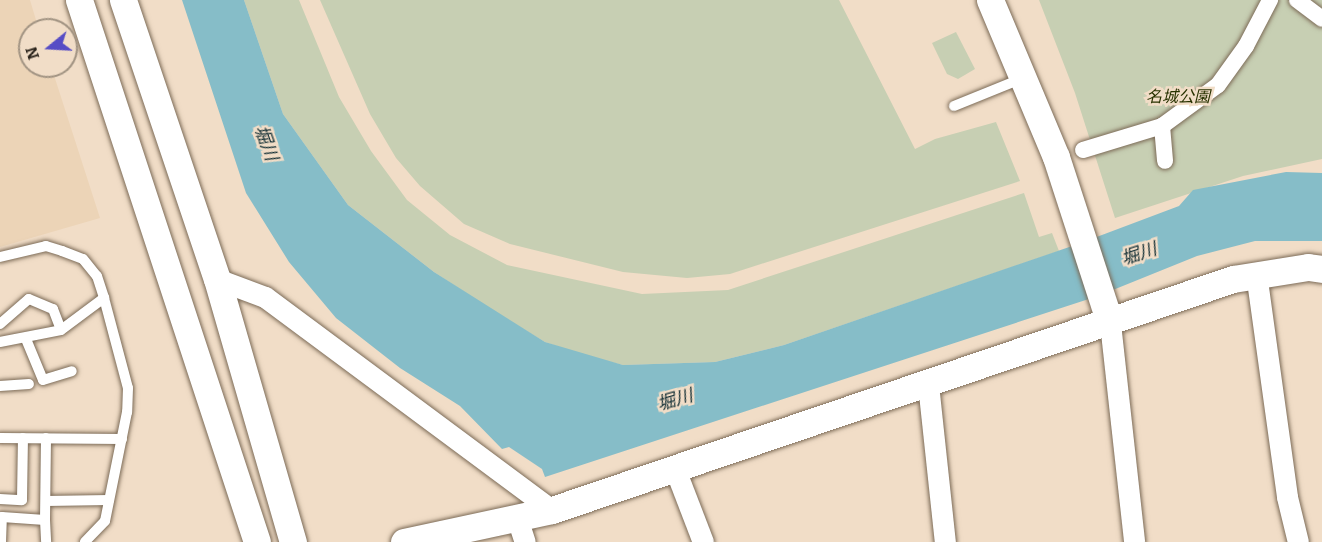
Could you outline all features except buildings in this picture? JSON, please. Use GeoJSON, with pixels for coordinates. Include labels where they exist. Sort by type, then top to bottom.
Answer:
{"type":"FeatureCollection","features":[{"type":"Feature","properties":{"kind":"street"},"geometry":{"type":"LineString","coordinates":[[79,0],[257,542]]}},
{"type":"Feature","properties":{"kind":"street"},"geometry":{"type":"LineString","coordinates":[[123,0],[217,279],[293,542]]}},
{"type":"Feature","properties":{"kind":"street"},"geometry":{"type":"LineString","coordinates":[[990,0],[1056,157],[1076,224],[1107,311],[1134,542]]}},
{"type":"Feature","properties":{"kind":"street"},"geometry":{"type":"LineString","coordinates":[[1083,150],[1162,126],[1218,85],[1246,46],[1270,0]]}},
{"type":"Feature","properties":{"kind":"street"},"geometry":{"type":"LineString","coordinates":[[1297,0],[1322,19]]}},
{"type":"Feature","properties":{"kind":"street"},"geometry":{"type":"LineString","coordinates":[[1162,126],[1165,161]]}},
{"type":"Feature","properties":{"kind":"street"},"geometry":{"type":"LineString","coordinates":[[404,542],[521,530],[552,510],[928,384],[1107,311],[1256,273],[1322,269]]}},
{"type":"Feature","properties":{"kind":"street"},"geometry":{"type":"LineString","coordinates":[[1256,273],[1287,497],[1298,542]]}},
{"type":"Feature","properties":{"kind":"street"},"geometry":{"type":"LineString","coordinates":[[217,279],[266,297],[552,510]]}},
{"type":"Feature","properties":{"kind":"street"},"geometry":{"type":"LineString","coordinates":[[928,384],[945,542]]}},
{"type":"Feature","properties":{"kind":"street"},"geometry":{"type":"LineString","coordinates":[[675,469],[703,542]]}},
{"type":"Feature","properties":{"kind":"lane"},"geometry":{"type":"LineString","coordinates":[[954,106],[1023,78]]}},
{"type":"Feature","properties":{"kind":"lane"},"geometry":{"type":"LineString","coordinates":[[0,257],[46,246],[83,259],[97,276],[105,298],[128,388],[122,439],[105,521],[85,542]]}},
{"type":"Feature","properties":{"kind":"lane"},"geometry":{"type":"LineString","coordinates":[[0,342],[26,339],[61,330],[105,298]]}},
{"type":"Feature","properties":{"kind":"lane"},"geometry":{"type":"LineString","coordinates":[[0,324],[29,299],[53,309],[61,330]]}},
{"type":"Feature","properties":{"kind":"lane"},"geometry":{"type":"LineString","coordinates":[[26,339],[43,380],[72,371]]}},
{"type":"Feature","properties":{"kind":"lane"},"geometry":{"type":"LineString","coordinates":[[0,386],[29,384]]}},
{"type":"Feature","properties":{"kind":"lane"},"geometry":{"type":"LineString","coordinates":[[0,438],[122,439]]}},
{"type":"Feature","properties":{"kind":"lane"},"geometry":{"type":"LineString","coordinates":[[0,499],[22,501],[23,438]]}},
{"type":"Feature","properties":{"kind":"lane"},"geometry":{"type":"LineString","coordinates":[[46,438],[46,542]]}},
{"type":"Feature","properties":{"kind":"lane"},"geometry":{"type":"LineString","coordinates":[[46,501],[109,500]]}},
{"type":"Feature","properties":{"kind":"lane"},"geometry":{"type":"LineString","coordinates":[[1,542],[2,517],[45,520]]}},
{"type":"Feature","properties":{"kind":"shaded area"},"geometry":{"type":"Polygon","coordinates":[[[0,0],[30,0],[35,18],[18,18],[18,78],[55,78],[100,218],[0,247],[0,0]]]}},
{"type":"Feature","properties":{"kind":"green space"},"geometry":{"type":"Polygon","coordinates":[[[244,0],[299,0],[339,97],[371,151],[407,200],[450,235],[507,265],[642,294],[728,290],[1024,193],[1039,237],[1052,233],[1059,251],[784,345],[715,362],[623,365],[583,355],[545,342],[492,310],[434,272],[348,205],[283,114],[244,0]]]}},
{"type":"Feature","properties":{"kind":"green space"},"geometry":{"type":"Polygon","coordinates":[[[320,0],[839,0],[915,149],[935,139],[996,122],[1020,181],[730,274],[687,278],[623,272],[510,244],[464,224],[420,186],[396,158],[370,114],[320,0]]]}},
{"type":"Feature","properties":{"kind":"green space","name":"名城公園"},"geometry":{"type":"Polygon","coordinates":[[[1039,0],[1322,0],[1322,159],[1243,176],[1115,218],[1075,93],[1039,0]]]}},
{"type":"Feature","properties":{"kind":"green space"},"geometry":{"type":"Polygon","coordinates":[[[956,32],[975,69],[958,79],[947,74],[932,43],[956,32]]]}},
{"type":"Feature","properties":{"kind":"water","name":"堀川"},"geometry":{"type":"Polygon","coordinates":[[[182,0],[244,0],[283,114],[348,205],[434,272],[545,342],[623,365],[715,362],[784,345],[1078,244],[1179,206],[1193,190],[1286,172],[1322,173],[1322,241],[1255,241],[1197,256],[1098,296],[545,477],[542,469],[509,447],[502,449],[460,406],[400,368],[336,318],[289,262],[246,193],[182,0]]]}}]}
